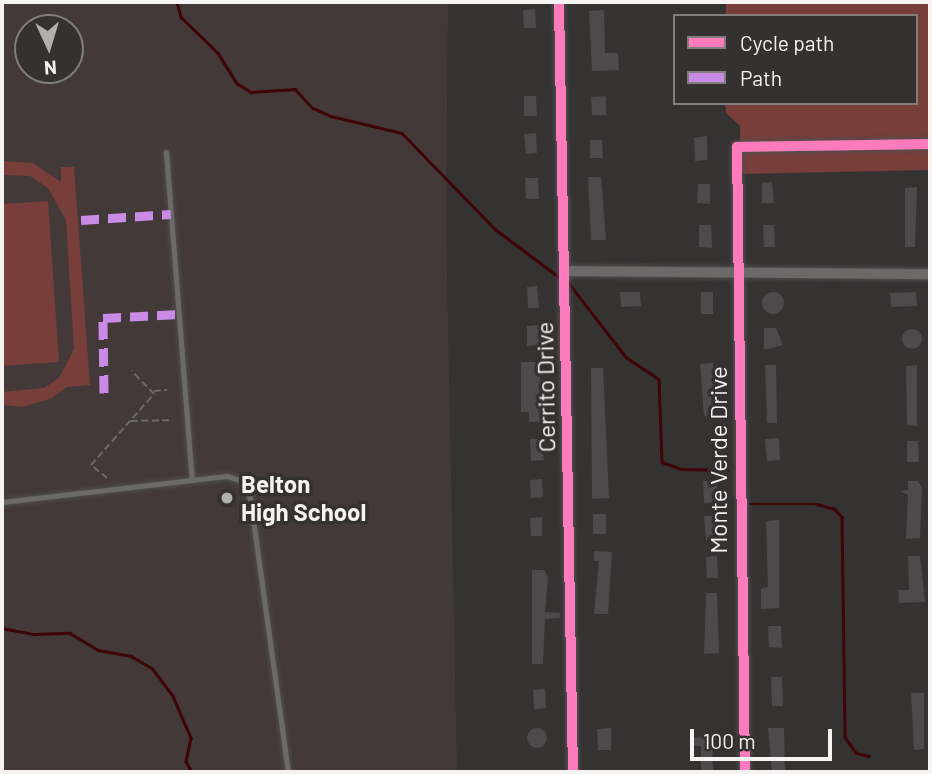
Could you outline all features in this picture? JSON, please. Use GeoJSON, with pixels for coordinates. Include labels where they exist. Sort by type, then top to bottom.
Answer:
{"type":"FeatureCollection","features":[{"type":"Feature","properties":{"kind":"street","name":"Cerrito Drive"},"geometry":{"type":"LineString","coordinates":[[559,2],[573,772]]}},
{"type":"Feature","properties":{"kind":"street","name":"Monte Verde Drive"},"geometry":{"type":"LineString","coordinates":[[744,772],[737,147],[930,144]]}},
{"type":"Feature","properties":{"kind":"street"},"geometry":{"type":"LineString","coordinates":[[564,271],[930,274]]}},
{"type":"Feature","properties":{"kind":"lane"},"geometry":{"type":"LineString","coordinates":[[166,152],[192,480]]}},
{"type":"Feature","properties":{"kind":"lane"},"geometry":{"type":"LineString","coordinates":[[2,502],[192,480],[240,480],[250,498],[288,772]]}},
{"type":"Feature","properties":{"kind":"path"},"geometry":{"type":"LineString","coordinates":[[132,371],[154,391],[167,390]]}},
{"type":"Feature","properties":{"kind":"path"},"geometry":{"type":"LineString","coordinates":[[107,478],[91,465],[154,391]]}},
{"type":"Feature","properties":{"kind":"path"},"geometry":{"type":"LineString","coordinates":[[130,421],[170,419]]}},
{"type":"Feature","properties":{"kind":"shaded area","name":"Belton High School"},"geometry":{"type":"Polygon","coordinates":[[[2,2],[448,2],[446,224],[457,772],[2,772],[2,2]]]}},
{"type":"Feature","properties":{"kind":"shaded area"},"geometry":{"type":"Polygon","coordinates":[[[726,2],[930,2],[930,170],[741,174],[740,126],[726,113],[725,105],[918,105],[918,14],[726,14],[726,2]]]}},
{"type":"Feature","properties":{"kind":"shaded area"},"geometry":{"type":"Polygon","coordinates":[[[2,161],[33,163],[61,182],[61,167],[74,167],[90,385],[67,387],[52,398],[23,407],[2,405],[2,392],[44,388],[59,378],[74,349],[66,220],[48,188],[30,176],[2,175],[2,161]]]}},
{"type":"Feature","properties":{"kind":"shaded area"},"geometry":{"type":"Polygon","coordinates":[[[48,201],[59,362],[2,366],[2,204],[48,201]]]}},
{"type":"Feature","properties":{"kind":"building"},"geometry":{"type":"Polygon","coordinates":[[[535,9],[536,28],[524,28],[523,10],[535,9]]]}},
{"type":"Feature","properties":{"kind":"building"},"geometry":{"type":"Polygon","coordinates":[[[604,10],[605,53],[618,53],[619,70],[592,71],[589,11],[604,10]]]}},
{"type":"Feature","properties":{"kind":"building"},"geometry":{"type":"Polygon","coordinates":[[[524,96],[536,96],[537,116],[524,116],[524,96]]]}},
{"type":"Feature","properties":{"kind":"building"},"geometry":{"type":"Polygon","coordinates":[[[606,96],[606,115],[592,115],[591,97],[606,96]]]}},
{"type":"Feature","properties":{"kind":"building"},"geometry":{"type":"Polygon","coordinates":[[[536,133],[537,153],[526,154],[524,134],[536,133]]]}},
{"type":"Feature","properties":{"kind":"building"},"geometry":{"type":"Polygon","coordinates":[[[707,136],[707,160],[695,161],[694,138],[707,136]]]}},
{"type":"Feature","properties":{"kind":"building"},"geometry":{"type":"Polygon","coordinates":[[[590,140],[602,140],[603,158],[590,158],[590,140]]]}},
{"type":"Feature","properties":{"kind":"building"},"geometry":{"type":"Polygon","coordinates":[[[588,177],[601,177],[606,240],[591,240],[588,177]]]}},
{"type":"Feature","properties":{"kind":"building"},"geometry":{"type":"Polygon","coordinates":[[[525,178],[538,178],[539,199],[526,199],[525,178]]]}},
{"type":"Feature","properties":{"kind":"building"},"geometry":{"type":"Polygon","coordinates":[[[772,182],[774,203],[762,203],[762,183],[772,182]]]}},
{"type":"Feature","properties":{"kind":"building"},"geometry":{"type":"Polygon","coordinates":[[[698,184],[710,184],[710,204],[697,203],[698,184]]]}},
{"type":"Feature","properties":{"kind":"building"},"geometry":{"type":"Polygon","coordinates":[[[917,187],[915,247],[905,247],[905,188],[917,187]]]}},
{"type":"Feature","properties":{"kind":"building"},"geometry":{"type":"Polygon","coordinates":[[[699,225],[711,225],[712,248],[699,247],[699,225]]]}},
{"type":"Feature","properties":{"kind":"building"},"geometry":{"type":"Polygon","coordinates":[[[763,225],[774,225],[775,247],[764,247],[763,225]]]}},
{"type":"Feature","properties":{"kind":"building"},"geometry":{"type":"Polygon","coordinates":[[[537,286],[539,308],[528,308],[527,287],[537,286]]]}},
{"type":"Feature","properties":{"kind":"building"},"geometry":{"type":"Polygon","coordinates":[[[620,292],[640,292],[641,306],[621,307],[620,292]]]}},
{"type":"Feature","properties":{"kind":"building"},"geometry":{"type":"Polygon","coordinates":[[[701,292],[713,292],[713,314],[701,314],[701,292]]]}},
{"type":"Feature","properties":{"kind":"building"},"geometry":{"type":"Polygon","coordinates":[[[773,292],[781,295],[784,303],[781,311],[773,314],[765,311],[762,303],[765,295],[773,292]]]}},
{"type":"Feature","properties":{"kind":"building"},"geometry":{"type":"Polygon","coordinates":[[[916,292],[917,306],[891,307],[890,293],[916,292]]]}},
{"type":"Feature","properties":{"kind":"building"},"geometry":{"type":"Polygon","coordinates":[[[539,325],[540,345],[527,346],[527,326],[539,325]]]}},
{"type":"Feature","properties":{"kind":"building"},"geometry":{"type":"Polygon","coordinates":[[[764,328],[776,328],[783,345],[764,350],[764,328]]]}},
{"type":"Feature","properties":{"kind":"building"},"geometry":{"type":"Polygon","coordinates":[[[912,329],[919,332],[922,339],[919,346],[912,349],[905,346],[902,339],[905,332],[912,329]]]}},
{"type":"Feature","properties":{"kind":"building"},"geometry":{"type":"Polygon","coordinates":[[[521,362],[540,362],[540,422],[529,422],[529,412],[521,412],[521,362]]]}},
{"type":"Feature","properties":{"kind":"building"},"geometry":{"type":"Polygon","coordinates":[[[713,363],[715,415],[704,416],[700,364],[713,363]]]}},
{"type":"Feature","properties":{"kind":"building"},"geometry":{"type":"Polygon","coordinates":[[[765,365],[776,365],[777,423],[767,423],[765,365]]]}},
{"type":"Feature","properties":{"kind":"building"},"geometry":{"type":"Polygon","coordinates":[[[917,365],[917,426],[907,425],[906,366],[917,365]]]}},
{"type":"Feature","properties":{"kind":"building"},"geometry":{"type":"Polygon","coordinates":[[[591,368],[603,368],[609,498],[592,499],[591,368]]]}},
{"type":"Feature","properties":{"kind":"building"},"geometry":{"type":"Polygon","coordinates":[[[779,438],[780,460],[767,461],[765,439],[779,438]]]}},
{"type":"Feature","properties":{"kind":"building"},"geometry":{"type":"Polygon","coordinates":[[[530,439],[541,439],[544,460],[531,461],[530,439]]]}},
{"type":"Feature","properties":{"kind":"building"},"geometry":{"type":"Polygon","coordinates":[[[907,441],[918,441],[919,462],[907,462],[907,441]]]}},
{"type":"Feature","properties":{"kind":"building"},"geometry":{"type":"Polygon","coordinates":[[[542,479],[543,497],[531,498],[530,480],[542,479]]]}},
{"type":"Feature","properties":{"kind":"building"},"geometry":{"type":"Polygon","coordinates":[[[703,481],[717,481],[719,502],[704,503],[703,481]]]}},
{"type":"Feature","properties":{"kind":"building"},"geometry":{"type":"Polygon","coordinates":[[[908,481],[918,481],[922,488],[920,538],[906,539],[908,495],[900,491],[908,490],[908,481]]]}},
{"type":"Feature","properties":{"kind":"building"},"geometry":{"type":"Polygon","coordinates":[[[593,514],[606,514],[606,534],[593,534],[593,514]]]}},
{"type":"Feature","properties":{"kind":"building"},"geometry":{"type":"Polygon","coordinates":[[[704,516],[716,516],[717,539],[706,540],[704,516]]]}},
{"type":"Feature","properties":{"kind":"building"},"geometry":{"type":"Polygon","coordinates":[[[542,517],[542,536],[531,536],[530,518],[542,517]]]}},
{"type":"Feature","properties":{"kind":"building"},"geometry":{"type":"Polygon","coordinates":[[[779,520],[779,608],[761,609],[761,589],[768,587],[766,521],[779,520]]]}},
{"type":"Feature","properties":{"kind":"building"},"geometry":{"type":"Polygon","coordinates":[[[594,551],[612,552],[608,614],[594,614],[599,561],[594,561],[594,551]]]}},
{"type":"Feature","properties":{"kind":"building"},"geometry":{"type":"Polygon","coordinates":[[[717,556],[718,578],[707,578],[706,557],[717,556]]]}},
{"type":"Feature","properties":{"kind":"building"},"geometry":{"type":"Polygon","coordinates":[[[908,556],[920,556],[925,602],[899,603],[898,590],[909,590],[908,556]]]}},
{"type":"Feature","properties":{"kind":"building"},"geometry":{"type":"Polygon","coordinates":[[[532,570],[544,570],[548,577],[545,612],[560,613],[560,618],[545,619],[543,664],[532,664],[532,570]]]}},
{"type":"Feature","properties":{"kind":"building"},"geometry":{"type":"Polygon","coordinates":[[[706,593],[717,593],[719,653],[704,654],[706,593]]]}},
{"type":"Feature","properties":{"kind":"building"},"geometry":{"type":"Polygon","coordinates":[[[768,626],[781,626],[782,648],[769,647],[768,626]]]}},
{"type":"Feature","properties":{"kind":"building"},"geometry":{"type":"Polygon","coordinates":[[[771,677],[782,677],[783,706],[772,706],[771,677]]]}},
{"type":"Feature","properties":{"kind":"building"},"geometry":{"type":"Polygon","coordinates":[[[545,689],[546,708],[534,709],[533,690],[545,689]]]}},
{"type":"Feature","properties":{"kind":"building"},"geometry":{"type":"Polygon","coordinates":[[[911,693],[924,693],[924,749],[914,750],[911,693]]]}},
{"type":"Feature","properties":{"kind":"building"},"geometry":{"type":"Polygon","coordinates":[[[537,728],[544,731],[547,738],[544,745],[537,748],[530,745],[527,738],[530,731],[537,728]]]}},
{"type":"Feature","properties":{"kind":"building"},"geometry":{"type":"Polygon","coordinates":[[[611,728],[611,750],[598,750],[597,729],[611,728]]]}},
{"type":"Feature","properties":{"kind":"building"},"geometry":{"type":"Polygon","coordinates":[[[768,728],[784,728],[785,772],[772,772],[768,728]]]}},
{"type":"Feature","properties":{"kind":"building"},"geometry":{"type":"Polygon","coordinates":[[[712,736],[713,772],[701,772],[701,746],[694,746],[694,738],[712,736]]]}},
{"type":"Feature","properties":{"kind":"waterway"},"geometry":{"type":"LineString","coordinates":[[177,2],[181,17],[218,53],[237,83],[251,92],[295,89],[313,108],[331,116],[402,133],[495,229],[559,277]]}},
{"type":"Feature","properties":{"kind":"waterway"},"geometry":{"type":"LineString","coordinates":[[568,282],[626,357],[659,379],[662,462],[681,469],[727,470]]}},
{"type":"Feature","properties":{"kind":"waterway"},"geometry":{"type":"LineString","coordinates":[[750,504],[817,504],[835,509],[842,517],[845,737],[856,753],[869,756]]}},
{"type":"Feature","properties":{"kind":"waterway"},"geometry":{"type":"LineString","coordinates":[[2,628],[34,634],[70,633],[98,650],[131,656],[152,668],[173,696],[191,738],[186,761],[192,772]]}},
{"type":"Feature","properties":{"kind":"marked path"},"geometry":{"type":"LineString","coordinates":[[81,220],[171,214]]}},
{"type":"Feature","properties":{"kind":"marked path"},"geometry":{"type":"LineString","coordinates":[[104,393],[103,318],[179,314]]}},
{"type":"Feature","properties":{"kind":"cycle path"},"geometry":{"type":"LineString","coordinates":[[559,2],[573,772]]}},
{"type":"Feature","properties":{"kind":"cycle path"},"geometry":{"type":"LineString","coordinates":[[745,772],[737,147],[930,144]]}},
{"type":"Feature","properties":{"kind":"place","name":"Belton High School"},"geometry":{"type":"Point","coordinates":[227,498]}}]}
